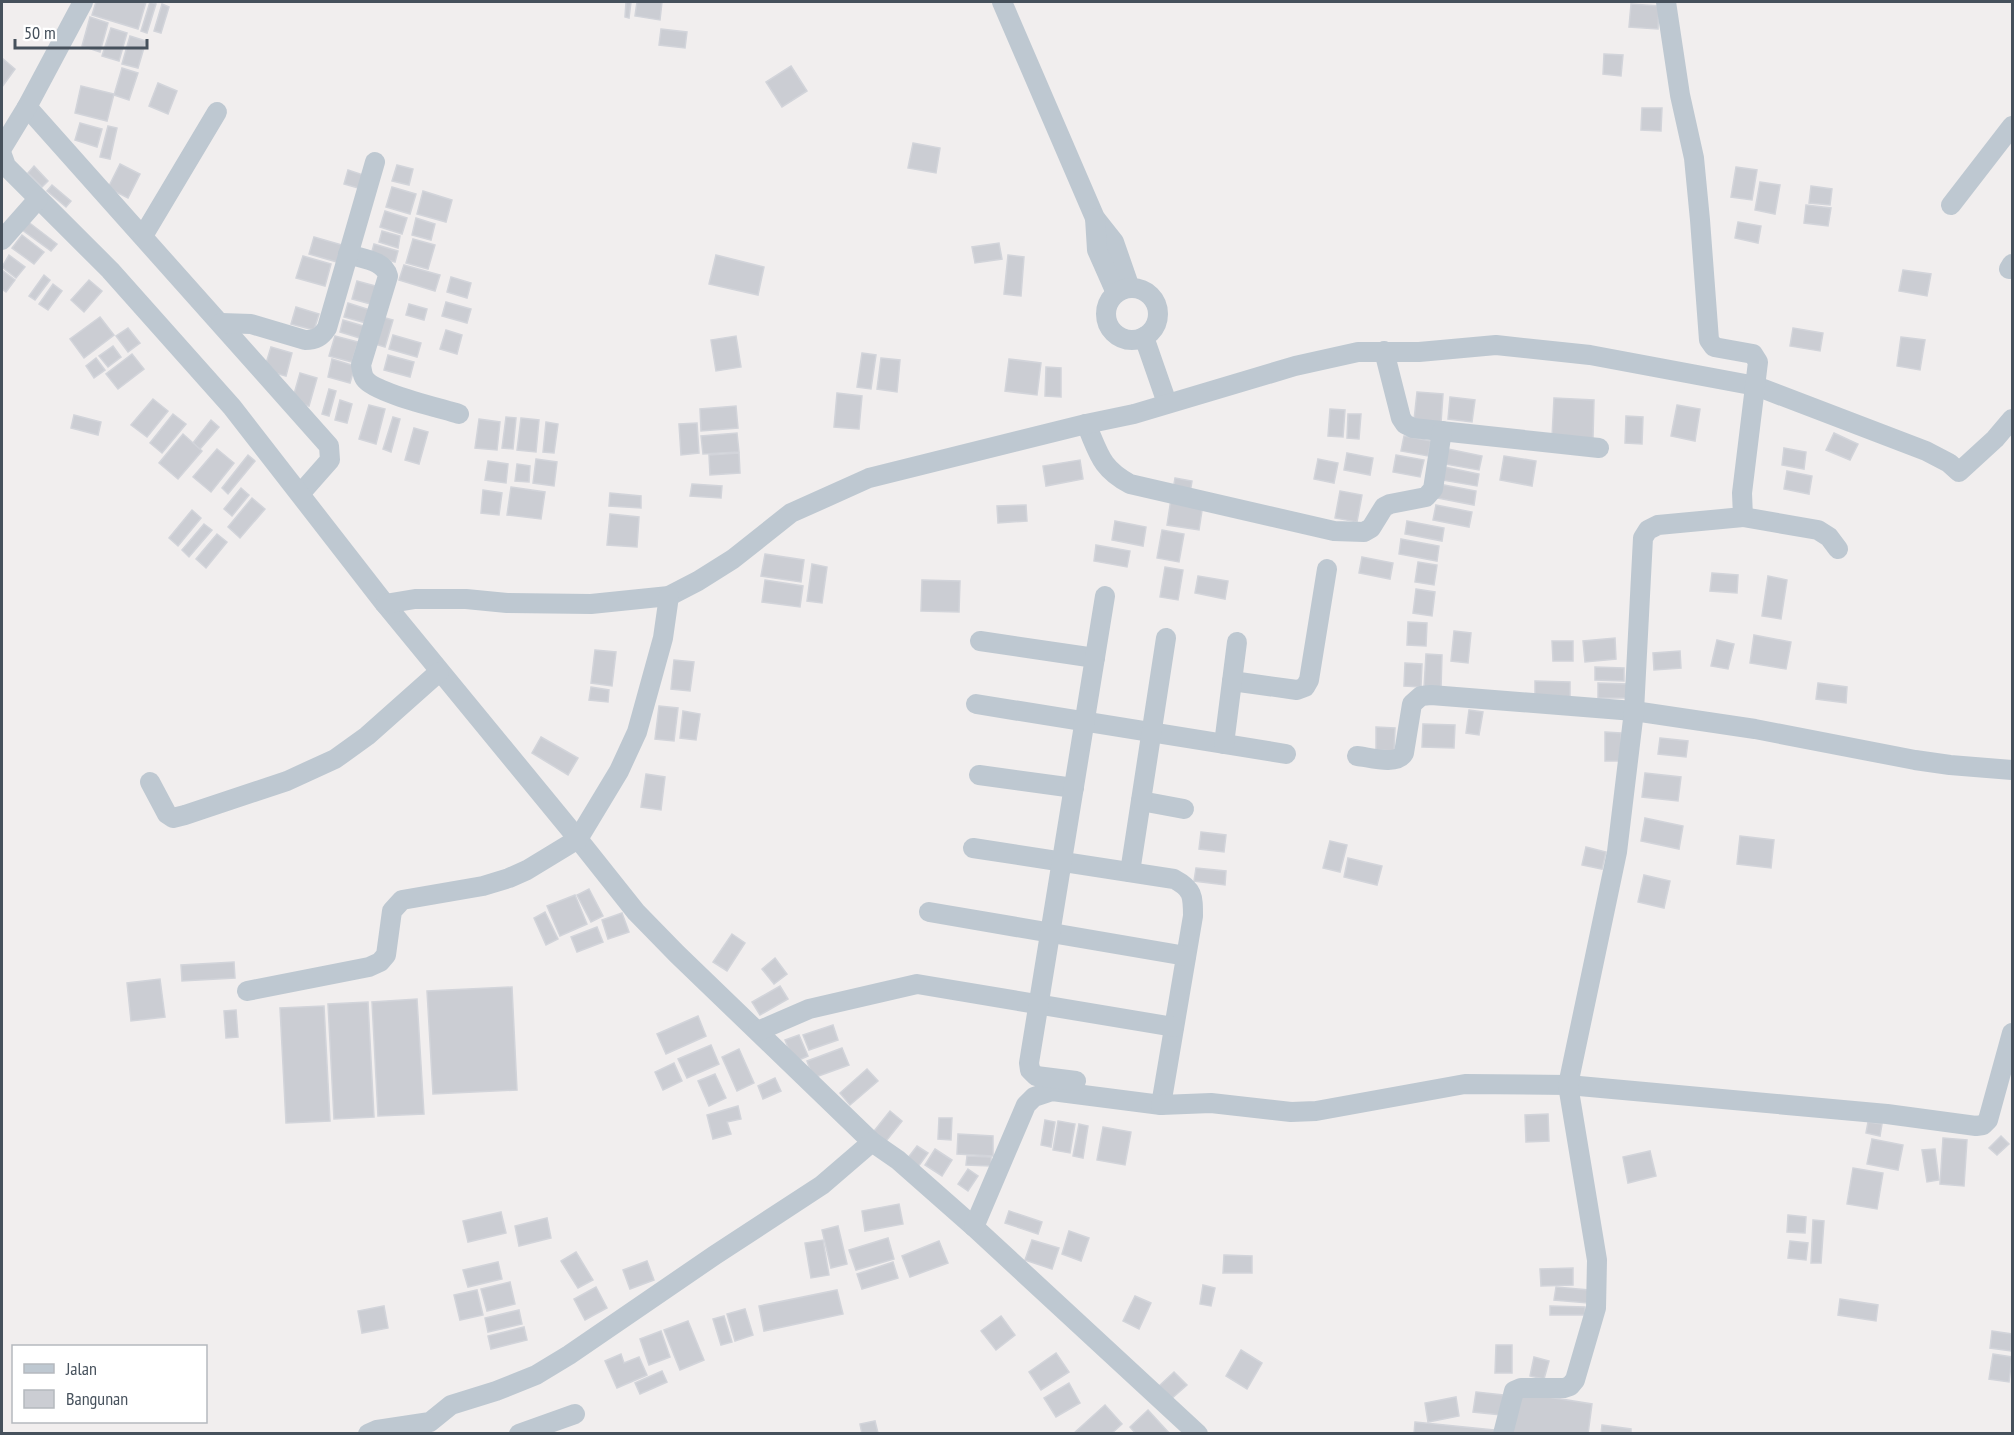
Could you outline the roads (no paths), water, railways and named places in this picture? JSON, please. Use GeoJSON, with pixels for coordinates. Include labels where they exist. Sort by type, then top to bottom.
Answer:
{"type":"FeatureCollection","features":[{"type":"Feature","properties":{"kind":"street"},"geometry":{"type":"LineString","coordinates":[[83,2],[27,107],[3,160],[38,199],[110,270],[202,372],[439,672],[636,912],[872,1142],[898,1160],[974,1227],[1198,1434]]}},
{"type":"Feature","properties":{"kind":"street"},"geometry":{"type":"LineString","coordinates":[[1002,2],[1095,218],[1114,242],[1123,290]]}},
{"type":"Feature","properties":{"kind":"street"},"geometry":{"type":"LineString","coordinates":[[1666,2],[1680,95],[1694,158],[1709,340],[1714,347],[1753,354],[1758,362],[1742,493],[1743,517]]}},
{"type":"Feature","properties":{"kind":"street"},"geometry":{"type":"LineString","coordinates":[[27,107],[329,446],[330,460],[300,494]]}},
{"type":"Feature","properties":{"kind":"street"},"geometry":{"type":"LineString","coordinates":[[143,236],[217,112]]}},
{"type":"Feature","properties":{"kind":"street"},"geometry":{"type":"LineString","coordinates":[[1951,205],[2013,126]]}},
{"type":"Feature","properties":{"kind":"street"},"geometry":{"type":"LineString","coordinates":[[221,323],[251,324],[305,339],[319,338],[327,328],[375,162]]}},
{"type":"Feature","properties":{"kind":"street"},"geometry":{"type":"LineString","coordinates":[[2,240],[38,199]]}},
{"type":"Feature","properties":{"kind":"street"},"geometry":{"type":"LineString","coordinates":[[348,254],[381,264],[388,276],[361,365],[365,379],[395,395],[459,414]]}},
{"type":"Feature","properties":{"kind":"street"},"geometry":{"type":"LineString","coordinates":[[1123,290],[1144,291],[1154,300],[1158,314],[1154,328],[1144,338],[1129,340],[1115,334],[1107,321],[1107,306],[1123,290]]}},
{"type":"Feature","properties":{"kind":"street"},"geometry":{"type":"LineString","coordinates":[[1144,338],[1167,403]]}},
{"type":"Feature","properties":{"kind":"street"},"geometry":{"type":"LineString","coordinates":[[385,604],[415,599],[466,599],[507,603],[591,604],[669,596],[733,559],[791,513],[869,478],[1086,423],[1134,414],[1295,366],[1349,354],[1384,351],[1419,352],[1496,345],[1590,355],[1756,386],[1926,451],[1949,463],[1959,472],[2013,419]]}},
{"type":"Feature","properties":{"kind":"street"},"geometry":{"type":"LineString","coordinates":[[1384,351],[1401,418],[1405,424],[1413,428],[1599,447]]}},
{"type":"Feature","properties":{"kind":"street"},"geometry":{"type":"LineString","coordinates":[[1086,423],[1105,466],[1115,476],[1130,484],[1334,531],[1364,532],[1371,528],[1384,507],[1431,494],[1442,431]]}},
{"type":"Feature","properties":{"kind":"street"},"geometry":{"type":"LineString","coordinates":[[1503,1434],[1514,1391],[1521,1388],[1564,1388],[1575,1380],[1596,1308],[1598,1260],[1568,1085],[1617,852],[1634,711],[1643,538],[1648,530],[1658,525],[1743,517],[1818,530],[1829,537],[1838,549]]}},
{"type":"Feature","properties":{"kind":"street"},"geometry":{"type":"LineString","coordinates":[[1232,681],[1297,690],[1305,687],[1309,680],[1328,568]]}},
{"type":"Feature","properties":{"kind":"street"},"geometry":{"type":"LineString","coordinates":[[247,991],[369,967],[380,962],[386,955],[392,911],[402,900],[483,886],[509,878],[527,870],[578,839],[620,771],[638,732],[663,638],[669,596]]}},
{"type":"Feature","properties":{"kind":"street"},"geometry":{"type":"LineString","coordinates":[[1105,596],[1029,1063],[1030,1070],[1036,1076],[1162,1099]]}},
{"type":"Feature","properties":{"kind":"street"},"geometry":{"type":"LineString","coordinates":[[1130,872],[1166,638]]}},
{"type":"Feature","properties":{"kind":"street"},"geometry":{"type":"LineString","coordinates":[[980,641],[1095,658]]}},
{"type":"Feature","properties":{"kind":"street"},"geometry":{"type":"LineString","coordinates":[[1224,744],[1237,642]]}},
{"type":"Feature","properties":{"kind":"street"},"geometry":{"type":"LineString","coordinates":[[150,782],[167,814],[173,818],[287,781],[334,759],[367,736],[439,672]]}},
{"type":"Feature","properties":{"kind":"street"},"geometry":{"type":"LineString","coordinates":[[1357,756],[1395,760],[1401,758],[1412,704],[1421,696],[1431,695],[1634,711],[1755,729],[1915,760],[2013,770]]}},
{"type":"Feature","properties":{"kind":"street"},"geometry":{"type":"LineString","coordinates":[[976,704],[1286,754]]}},
{"type":"Feature","properties":{"kind":"street"},"geometry":{"type":"LineString","coordinates":[[979,775],[1074,788]]}},
{"type":"Feature","properties":{"kind":"street"},"geometry":{"type":"LineString","coordinates":[[1141,801],[1184,809]]}},
{"type":"Feature","properties":{"kind":"street"},"geometry":{"type":"LineString","coordinates":[[973,848],[1174,879],[1186,885],[1192,894],[1193,910],[1162,1099]]}},
{"type":"Feature","properties":{"kind":"street"},"geometry":{"type":"LineString","coordinates":[[929,912],[1186,956]]}},
{"type":"Feature","properties":{"kind":"street"},"geometry":{"type":"LineString","coordinates":[[758,1031],[809,1009],[917,984],[1174,1027]]}},
{"type":"Feature","properties":{"kind":"street"},"geometry":{"type":"LineString","coordinates":[[974,1227],[1026,1105],[1034,1097],[1052,1091],[1211,1103],[1291,1112],[1316,1111],[1465,1084],[1568,1085],[1887,1114],[1976,1126],[1983,1125],[1988,1120],[2013,1033]]}},
{"type":"Feature","properties":{"kind":"street"},"geometry":{"type":"LineString","coordinates":[[368,1434],[378,1430],[431,1428],[451,1405],[536,1375],[822,1185],[872,1142]]}},
{"type":"Feature","properties":{"kind":"street"},"geometry":{"type":"LineString","coordinates":[[519,1434],[575,1414]]}}]}
